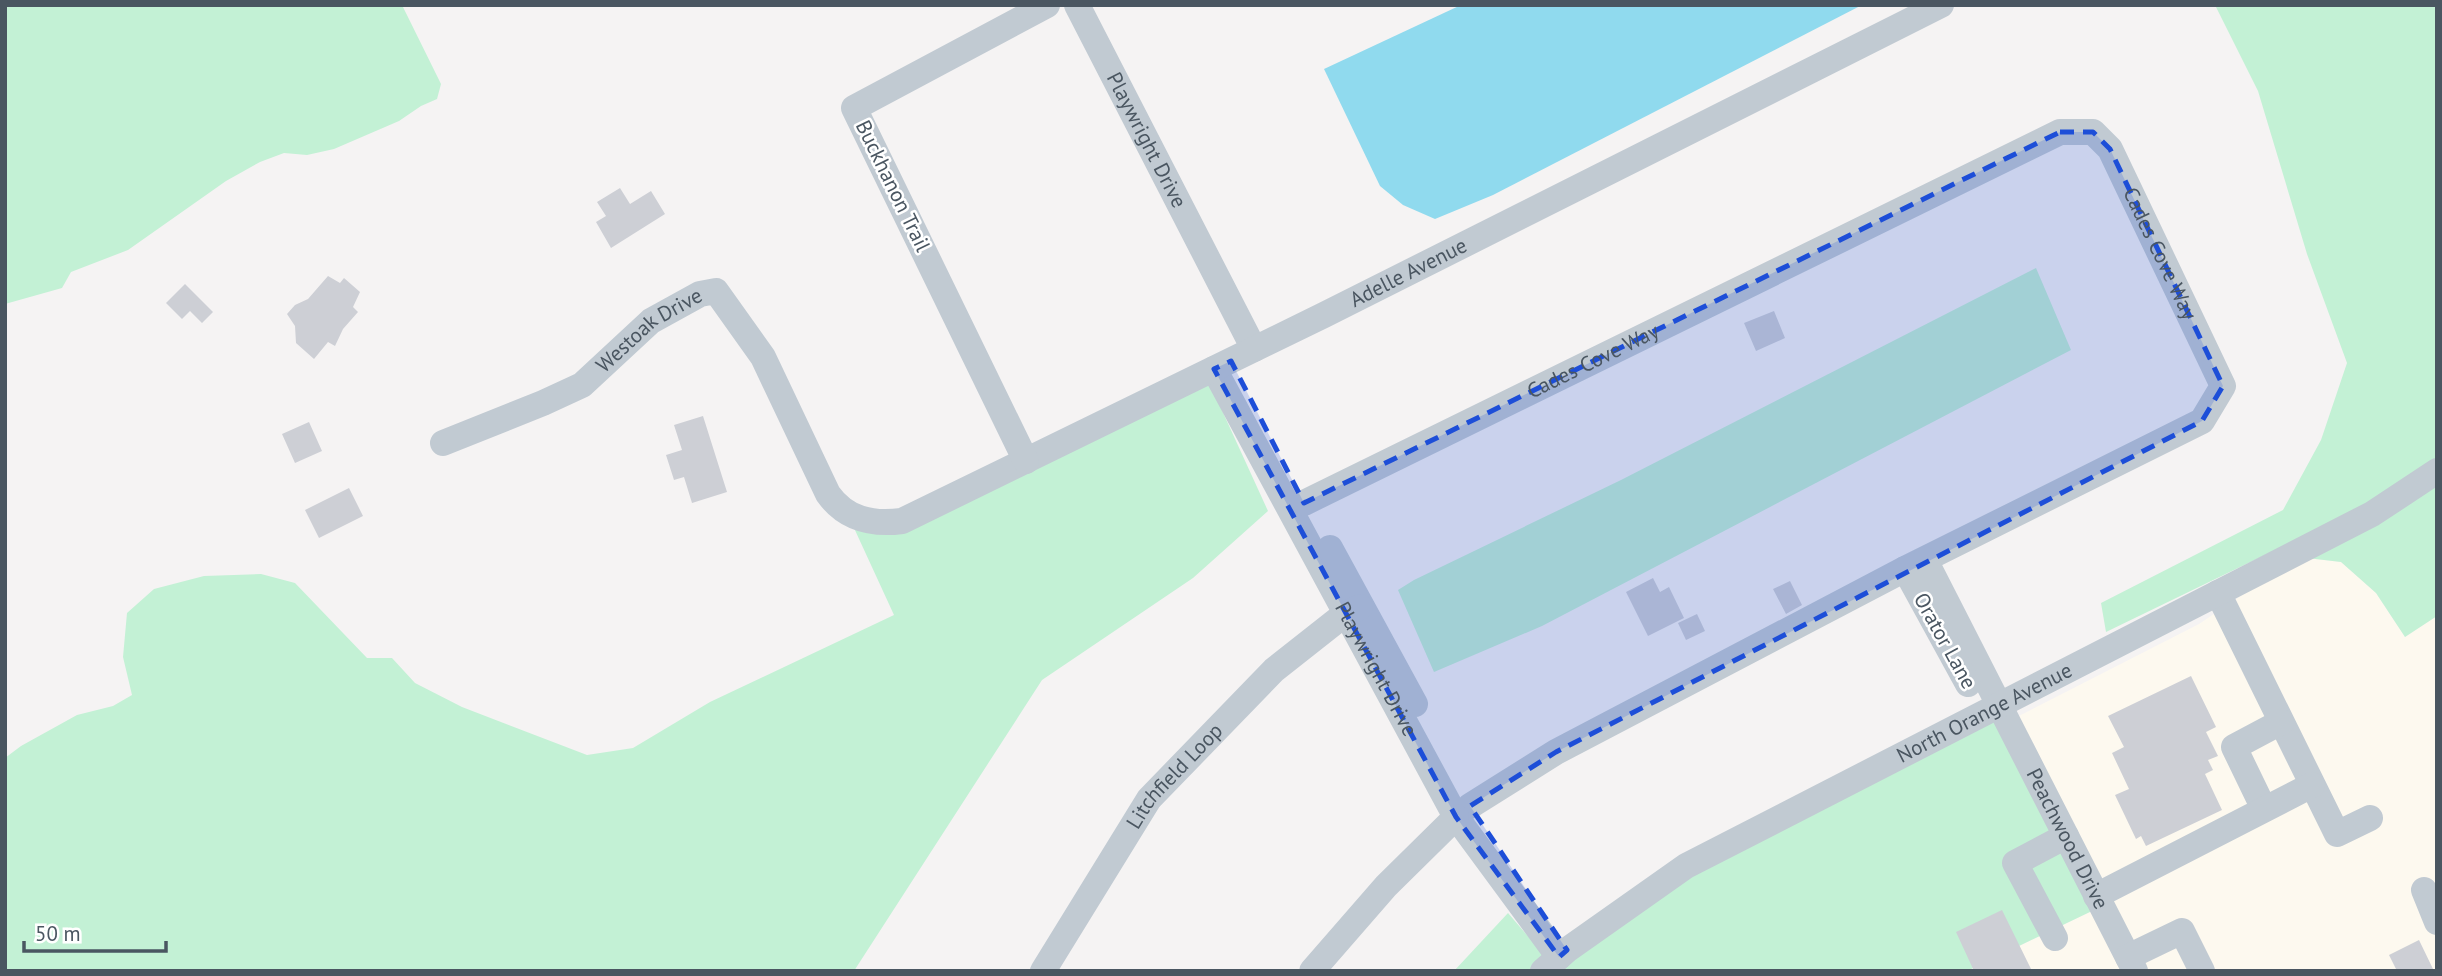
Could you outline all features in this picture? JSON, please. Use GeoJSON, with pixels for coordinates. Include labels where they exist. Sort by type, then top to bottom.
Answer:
{"type":"FeatureCollection","features":[{"type":"Feature","properties":{"kind":"street","name":"Buckhanon Trail"},"geometry":{"type":"LineString","coordinates":[[1026,461],[854,108],[1047,5]]}},
{"type":"Feature","properties":{"kind":"street","name":"Playwright Drive"},"geometry":{"type":"LineString","coordinates":[[1077,5],[1233,360],[1354,610],[1463,811],[1557,959]]}},
{"type":"Feature","properties":{"kind":"street","name":"Adelle Avenue"},"geometry":{"type":"LineString","coordinates":[[871,522],[902,522],[1233,360],[1941,5]]}},
{"type":"Feature","properties":{"kind":"street","name":"Cades Cove Way"},"geometry":{"type":"LineString","coordinates":[[1304,503],[2060,132],[2093,132],[2110,149],[2223,386],[2203,421],[1915,565],[1556,752],[1463,811]]}},
{"type":"Feature","properties":{"kind":"street","name":"Westoak Drive"},"geometry":{"type":"LineString","coordinates":[[443,443],[582,385],[652,321],[700,294],[716,291],[763,358],[828,494],[837,506],[852,517],[871,522]]}},
{"type":"Feature","properties":{"kind":"street","name":"Playwright Drive"},"geometry":{"type":"LineString","coordinates":[[1233,360],[1354,610]]}},
{"type":"Feature","properties":{"kind":"street","name":"North Orange Avenue"},"geometry":{"type":"LineString","coordinates":[[1557,959],[1686,866],[2372,514],[2437,471]]}},
{"type":"Feature","properties":{"kind":"street","name":"Orator Lane"},"geometry":{"type":"LineString","coordinates":[[1915,565],[1992,710]]}},
{"type":"Feature","properties":{"kind":"street"},"geometry":{"type":"LineString","coordinates":[[2218,593],[2337,834],[2370,818]]}},
{"type":"Feature","properties":{"kind":"street","name":"Litchfield Loop"},"geometry":{"type":"LineString","coordinates":[[1043,971],[1149,799],[1274,670],[1354,610]]}},
{"type":"Feature","properties":{"kind":"street","name":"Peachwood Drive"},"geometry":{"type":"LineString","coordinates":[[1992,710],[2066,836],[2132,964]]}},
{"type":"Feature","properties":{"kind":"street"},"geometry":{"type":"LineString","coordinates":[[2264,809],[2234,747],[2281,722]]}},
{"type":"Feature","properties":{"kind":"street"},"geometry":{"type":"LineString","coordinates":[[2096,896],[2312,785]]}},
{"type":"Feature","properties":{"kind":"street"},"geometry":{"type":"LineString","coordinates":[[1312,971],[1386,886],[1463,811]]}},
{"type":"Feature","properties":{"kind":"street"},"geometry":{"type":"LineString","coordinates":[[2055,938],[2015,863],[2066,836]]}},
{"type":"Feature","properties":{"kind":"street"},"geometry":{"type":"LineString","coordinates":[[2424,890],[2437,922]]}},
{"type":"Feature","properties":{"kind":"street"},"geometry":{"type":"LineString","coordinates":[[2132,964],[2182,931],[2202,971]]}},
{"type":"Feature","properties":{"kind":"highlighted area"},"geometry":{"type":"Polygon","coordinates":[[[2060,132],[2093,132],[2110,149],[2223,386],[2202,421],[1556,752],[1470,806],[1567,950],[1559,957],[1456,817],[1214,369],[1231,361],[1304,503],[2060,132]]]}},
{"type":"Feature","properties":{"kind":"shaded area"},"geometry":{"type":"Polygon","coordinates":[[[2307,558],[2341,562],[2376,593],[2405,637],[2437,616],[2437,971],[2147,971],[2017,717],[2199,624],[2266,579],[2307,558]]]}},
{"type":"Feature","properties":{"kind":"shaded area"},"geometry":{"type":"Polygon","coordinates":[[[2092,911],[2123,971],[1967,971],[2092,911]]]}},
{"type":"Feature","properties":{"kind":"green space"},"geometry":{"type":"Polygon","coordinates":[[[5,5],[402,5],[441,84],[437,99],[399,121],[334,149],[307,155],[284,153],[260,162],[226,181],[128,250],[71,272],[62,288],[5,304],[5,5]]]}},
{"type":"Feature","properties":{"kind":"green space"},"geometry":{"type":"Polygon","coordinates":[[[2215,5],[2437,5],[2437,459],[2366,506],[2106,632],[2101,603],[2283,510],[2321,440],[2347,363],[2307,254],[2258,91],[2215,5]]]}},
{"type":"Feature","properties":{"kind":"green space"},"geometry":{"type":"Polygon","coordinates":[[[2036,268],[2071,350],[1542,626],[1434,672],[1398,590],[1621,480],[2036,268]]]}},
{"type":"Feature","properties":{"kind":"green space"},"geometry":{"type":"Polygon","coordinates":[[[1209,382],[1268,511],[1193,578],[1042,680],[854,971],[5,971],[5,758],[77,715],[113,706],[132,695],[123,657],[127,613],[154,589],[204,576],[261,574],[295,583],[367,658],[392,658],[415,683],[462,707],[587,755],[633,748],[710,702],[894,615],[854,528],[1209,382]]]}},
{"type":"Feature","properties":{"kind":"green space"},"geometry":{"type":"Polygon","coordinates":[[[2437,483],[2437,616],[2405,637],[2376,593],[2341,562],[2307,558],[2437,483]]]}},
{"type":"Feature","properties":{"kind":"green space"},"geometry":{"type":"Polygon","coordinates":[[[1994,720],[2092,911],[1967,971],[1558,971],[1691,875],[1994,720]]]}},
{"type":"Feature","properties":{"kind":"green space"},"geometry":{"type":"Polygon","coordinates":[[[1508,913],[1545,956],[1529,971],[1454,971],[1508,913]]]}},
{"type":"Feature","properties":{"kind":"water"},"geometry":{"type":"Polygon","coordinates":[[[1461,5],[1862,5],[1493,195],[1435,219],[1403,205],[1380,186],[1324,69],[1461,5]]]}},
{"type":"Feature","properties":{"kind":"building"},"geometry":{"type":"Polygon","coordinates":[[[620,188],[630,204],[651,191],[665,214],[611,248],[596,222],[606,216],[597,202],[620,188]]]}},
{"type":"Feature","properties":{"kind":"building"},"geometry":{"type":"Polygon","coordinates":[[[328,276],[340,283],[344,278],[360,292],[353,307],[358,312],[343,329],[335,346],[328,342],[314,359],[296,343],[295,326],[287,314],[295,305],[308,299],[328,276]]]}},
{"type":"Feature","properties":{"kind":"building"},"geometry":{"type":"Polygon","coordinates":[[[185,284],[213,312],[202,323],[190,311],[182,319],[166,303],[185,284]]]}},
{"type":"Feature","properties":{"kind":"building"},"geometry":{"type":"Polygon","coordinates":[[[1774,311],[1785,338],[1756,351],[1744,323],[1774,311]]]}},
{"type":"Feature","properties":{"kind":"building"},"geometry":{"type":"Polygon","coordinates":[[[703,416],[727,492],[692,503],[684,477],[674,480],[666,455],[682,450],[674,425],[703,416]]]}},
{"type":"Feature","properties":{"kind":"building"},"geometry":{"type":"Polygon","coordinates":[[[309,422],[322,451],[295,463],[282,434],[309,422]]]}},
{"type":"Feature","properties":{"kind":"building"},"geometry":{"type":"Polygon","coordinates":[[[349,488],[363,516],[319,538],[305,510],[349,488]]]}},
{"type":"Feature","properties":{"kind":"building"},"geometry":{"type":"Polygon","coordinates":[[[1653,578],[1660,592],[1669,587],[1684,618],[1648,636],[1626,592],[1653,578]]]}},
{"type":"Feature","properties":{"kind":"building"},"geometry":{"type":"Polygon","coordinates":[[[1790,581],[1802,605],[1786,614],[1773,589],[1790,581]]]}},
{"type":"Feature","properties":{"kind":"building"},"geometry":{"type":"Polygon","coordinates":[[[1697,614],[1705,631],[1686,640],[1678,623],[1697,614]]]}},
{"type":"Feature","properties":{"kind":"building"},"geometry":{"type":"Polygon","coordinates":[[[2191,676],[2216,727],[2206,732],[2218,756],[2208,760],[2213,770],[2205,774],[2222,810],[2146,846],[2141,836],[2136,839],[2115,795],[2129,789],[2112,753],[2124,747],[2108,716],[2191,676]]]}},
{"type":"Feature","properties":{"kind":"building"},"geometry":{"type":"Polygon","coordinates":[[[2002,910],[2032,971],[1974,971],[1956,932],[2002,910]]]}},
{"type":"Feature","properties":{"kind":"building"},"geometry":{"type":"Polygon","coordinates":[[[2419,940],[2434,971],[2397,971],[2389,955],[2419,940]]]}}]}
